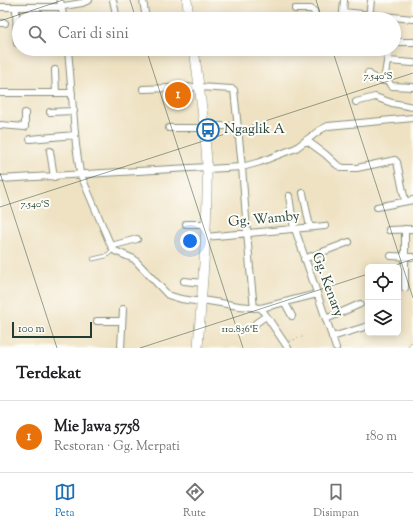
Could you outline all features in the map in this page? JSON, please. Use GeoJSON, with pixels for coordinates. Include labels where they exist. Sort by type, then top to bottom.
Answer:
{"type":"FeatureCollection","features":[{"type":"Feature","properties":{"kind":"main road"},"geometry":{"type":"LineString","coordinates":[[187,0],[188,12]]}},
{"type":"Feature","properties":{"kind":"main road"},"geometry":{"type":"LineString","coordinates":[[195,56],[204,127],[207,168],[203,283],[199,344]]}},
{"type":"Feature","properties":{"kind":"street"},"geometry":{"type":"LineString","coordinates":[[0,8],[82,3],[89,0]]}},
{"type":"Feature","properties":{"kind":"street"},"geometry":{"type":"LineString","coordinates":[[113,0],[116,12]]}},
{"type":"Feature","properties":{"kind":"street"},"geometry":{"type":"LineString","coordinates":[[143,0],[145,12]]}},
{"type":"Feature","properties":{"kind":"street"},"geometry":{"type":"LineString","coordinates":[[343,12],[344,0]]}},
{"type":"Feature","properties":{"kind":"street"},"geometry":{"type":"LineString","coordinates":[[370,12],[371,0]]}},
{"type":"Feature","properties":{"kind":"street"},"geometry":{"type":"LineString","coordinates":[[16,8],[16,12]]}},
{"type":"Feature","properties":{"kind":"street"},"geometry":{"type":"LineString","coordinates":[[295,9],[311,9],[314,12]]}},
{"type":"Feature","properties":{"kind":"street"},"geometry":{"type":"LineString","coordinates":[[401,18],[413,19]]}},
{"type":"Feature","properties":{"kind":"street"},"geometry":{"type":"LineString","coordinates":[[401,42],[413,42]]}},
{"type":"Feature","properties":{"kind":"street"},"geometry":{"type":"LineString","coordinates":[[69,56],[75,135],[80,174],[112,248],[134,259],[168,294],[181,299],[258,308],[285,303],[317,294]]}},
{"type":"Feature","properties":{"kind":"street"},"geometry":{"type":"LineString","coordinates":[[384,81],[388,56]]}},
{"type":"Feature","properties":{"kind":"street"},"geometry":{"type":"LineString","coordinates":[[388,61],[413,63]]}},
{"type":"Feature","properties":{"kind":"street"},"geometry":{"type":"LineString","coordinates":[[55,70],[56,93]]}},
{"type":"Feature","properties":{"kind":"street"},"geometry":{"type":"LineString","coordinates":[[368,73],[375,79],[388,81],[391,86],[413,86]]}},
{"type":"Feature","properties":{"kind":"street"},"geometry":{"type":"LineString","coordinates":[[143,89],[199,87],[232,89],[235,94],[250,269],[258,308],[266,316],[287,345]]}},
{"type":"Feature","properties":{"kind":"street"},"geometry":{"type":"LineString","coordinates":[[0,93],[72,94]]}},
{"type":"Feature","properties":{"kind":"street"},"geometry":{"type":"LineString","coordinates":[[356,102],[375,97],[413,108]]}},
{"type":"Feature","properties":{"kind":"street"},"geometry":{"type":"LineString","coordinates":[[50,112],[74,111]]}},
{"type":"Feature","properties":{"kind":"street"},"geometry":{"type":"LineString","coordinates":[[0,125],[25,126],[25,113]]}},
{"type":"Feature","properties":{"kind":"street"},"geometry":{"type":"LineString","coordinates":[[0,179],[242,167],[290,151],[328,126],[413,118]]}},
{"type":"Feature","properties":{"kind":"street"},"geometry":{"type":"LineString","coordinates":[[169,128],[235,126]]}},
{"type":"Feature","properties":{"kind":"street"},"geometry":{"type":"LineString","coordinates":[[30,140],[75,135]]}},
{"type":"Feature","properties":{"kind":"street"},"geometry":{"type":"LineString","coordinates":[[306,140],[337,165],[343,168],[357,168],[395,160],[397,162],[405,201]]}},
{"type":"Feature","properties":{"kind":"street"},"geometry":{"type":"LineString","coordinates":[[50,151],[54,176]]}},
{"type":"Feature","properties":{"kind":"street"},"geometry":{"type":"LineString","coordinates":[[303,193],[310,228]]}},
{"type":"Feature","properties":{"kind":"street","name":"Gg. Kenary"},"geometry":{"type":"LineString","coordinates":[[289,196],[294,229],[336,348]]}},
{"type":"Feature","properties":{"kind":"street"},"geometry":{"type":"LineString","coordinates":[[377,207],[413,200]]}},
{"type":"Feature","properties":{"kind":"street"},"geometry":{"type":"LineString","coordinates":[[186,224],[205,224]]}},
{"type":"Feature","properties":{"kind":"street","name":"Gg. Wamby"},"geometry":{"type":"LineString","coordinates":[[205,238],[325,226]]}},
{"type":"Feature","properties":{"kind":"street"},"geometry":{"type":"LineString","coordinates":[[405,229],[406,288]]}},
{"type":"Feature","properties":{"kind":"street"},"geometry":{"type":"LineString","coordinates":[[389,230],[413,229]]}},
{"type":"Feature","properties":{"kind":"street"},"geometry":{"type":"LineString","coordinates":[[112,248],[137,239]]}},
{"type":"Feature","properties":{"kind":"street"},"geometry":{"type":"LineString","coordinates":[[304,259],[349,242]]}},
{"type":"Feature","properties":{"kind":"street"},"geometry":{"type":"LineString","coordinates":[[391,256],[413,257]]}},
{"type":"Feature","properties":{"kind":"street"},"geometry":{"type":"LineString","coordinates":[[184,281],[203,283]]}},
{"type":"Feature","properties":{"kind":"street"},"geometry":{"type":"LineString","coordinates":[[285,303],[292,316]]}},
{"type":"Feature","properties":{"kind":"street"},"geometry":{"type":"LineString","coordinates":[[326,319],[360,304]]}},
{"type":"Feature","properties":{"kind":"street"},"geometry":{"type":"LineString","coordinates":[[121,348],[123,309]]}},
{"type":"Feature","properties":{"kind":"street"},"geometry":{"type":"LineString","coordinates":[[256,323],[266,316]]}},
{"type":"Feature","properties":{"kind":"street"},"geometry":{"type":"LineString","coordinates":[[97,320],[122,321]]}},
{"type":"Feature","properties":{"kind":"street"},"geometry":{"type":"LineString","coordinates":[[332,337],[365,327]]}},
{"type":"Feature","properties":{"kind":"lane"},"geometry":{"type":"LineString","coordinates":[[93,259],[106,256],[112,248]]}},
{"type":"Feature","properties":{"kind":"path"},"geometry":{"type":"LineString","coordinates":[[287,345],[304,336]]}},
{"type":"Feature","properties":{"kind":"place","name":"Mie Jawa 5758"},"geometry":{"type":"Point","coordinates":[178,95]}},
{"type":"Feature","properties":{"kind":"place","name":"Ngaglik A"},"geometry":{"type":"Point","coordinates":[208,130]}}]}
